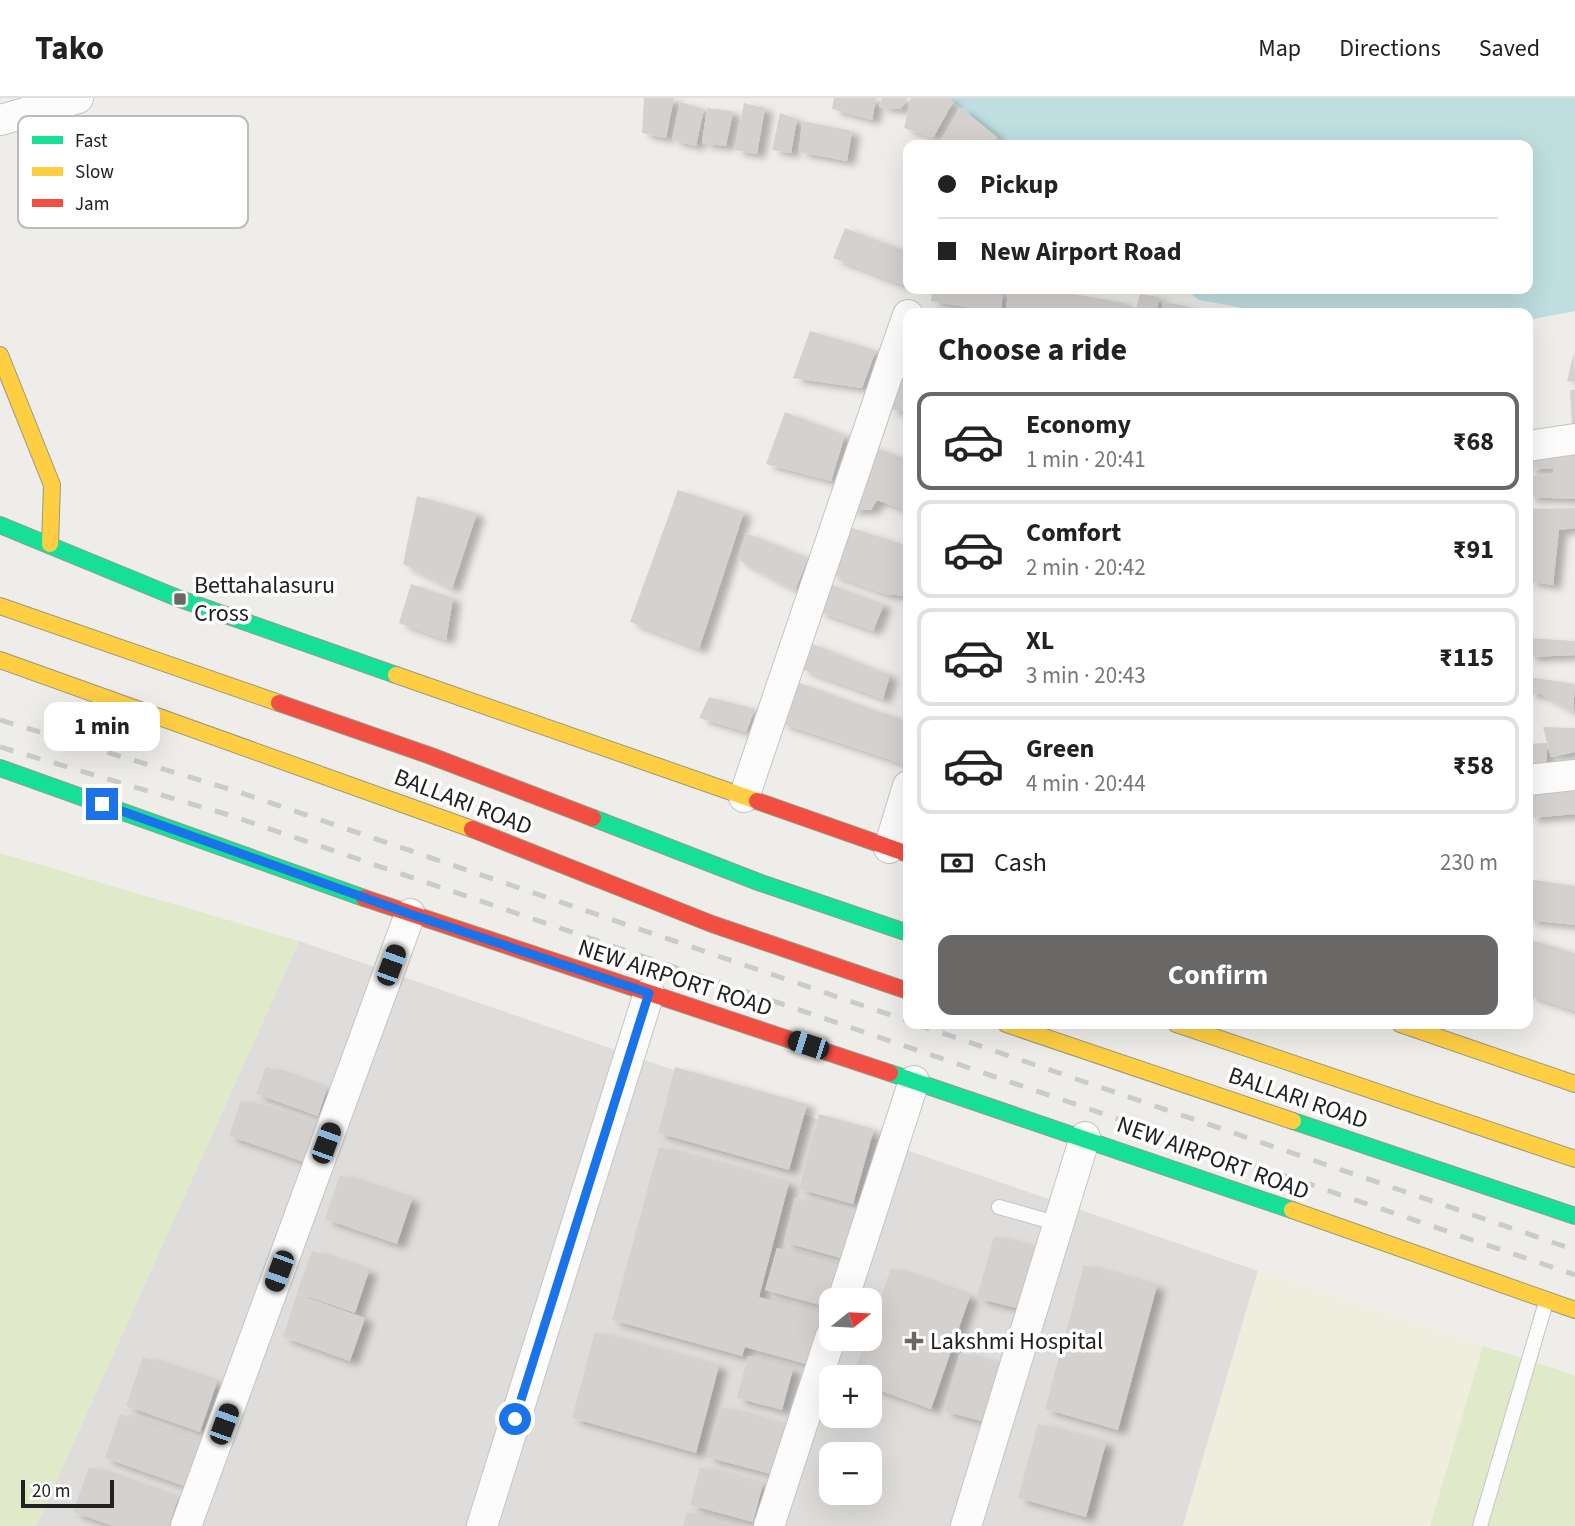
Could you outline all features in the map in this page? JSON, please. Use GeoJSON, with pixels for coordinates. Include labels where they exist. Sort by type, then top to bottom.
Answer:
{"type":"FeatureCollection","features":[{"type":"Feature","properties":{"kind":"main road"},"geometry":{"type":"LineString","coordinates":[[0,355],[52,485],[50,544]]}},
{"type":"Feature","properties":{"kind":"main road"},"geometry":{"type":"LineString","coordinates":[[0,525],[180,600],[899,851]]}},
{"type":"Feature","properties":{"kind":"main road","name":"BALLARI ROAD"},"geometry":{"type":"LineString","coordinates":[[0,606],[431,756],[761,883],[903,931]]}},
{"type":"Feature","properties":{"kind":"main road","name":"BALLARI ROAD"},"geometry":{"type":"LineString","coordinates":[[0,660],[410,805],[712,925],[903,989]]}},
{"type":"Feature","properties":{"kind":"main road","name":"NEW AIRPORT ROAD"},"geometry":{"type":"LineString","coordinates":[[0,768],[410,914],[1085,1137],[1575,1310]]}},
{"type":"Feature","properties":{"kind":"main road","name":"BALLARI ROAD"},"geometry":{"type":"LineString","coordinates":[[1021,1029],[1575,1216]]}},
{"type":"Feature","properties":{"kind":"main road","name":"BALLARI ROAD"},"geometry":{"type":"LineString","coordinates":[[1192,1029],[1575,1159]]}},
{"type":"Feature","properties":{"kind":"main road"},"geometry":{"type":"LineString","coordinates":[[1414,1029],[1575,1084]]}},
{"type":"Feature","properties":{"kind":"street"},"geometry":{"type":"LineString","coordinates":[[0,120],[78,98]]}},
{"type":"Feature","properties":{"kind":"street"},"geometry":{"type":"LineString","coordinates":[[744,797],[900,361]]}},
{"type":"Feature","properties":{"kind":"street"},"geometry":{"type":"LineString","coordinates":[[1533,445],[1575,439]]}},
{"type":"Feature","properties":{"kind":"street"},"geometry":{"type":"LineString","coordinates":[[1533,779],[1575,775]]}},
{"type":"Feature","properties":{"kind":"street"},"geometry":{"type":"LineString","coordinates":[[899,851],[903,822]]}},
{"type":"Feature","properties":{"kind":"street"},"geometry":{"type":"LineString","coordinates":[[186,1526],[410,914]]}},
{"type":"Feature","properties":{"kind":"street"},"geometry":{"type":"LineString","coordinates":[[482,1526],[649,993]]}},
{"type":"Feature","properties":{"kind":"street"},"geometry":{"type":"LineString","coordinates":[[847,1288],[914,1081]]}},
{"type":"Feature","properties":{"kind":"street"},"geometry":{"type":"LineString","coordinates":[[966,1526],[1085,1137]]}},
{"type":"Feature","properties":{"kind":"street"},"geometry":{"type":"LineString","coordinates":[[769,1526],[826,1351]]}},
{"type":"Feature","properties":{"kind":"lane"},"geometry":{"type":"LineString","coordinates":[[999,1207],[1059,1224]]}},
{"type":"Feature","properties":{"kind":"lane"},"geometry":{"type":"LineString","coordinates":[[1480,1526],[1547,1301]]}},
{"type":"Feature","properties":{"kind":"shaded area"},"geometry":{"type":"Polygon","coordinates":[[[299,941],[1258,1271],[1183,1526],[36,1526],[299,941]]]}},
{"type":"Feature","properties":{"kind":"shaded area"},"geometry":{"type":"Polygon","coordinates":[[[1258,1271],[1483,1346],[1430,1526],[1183,1526],[1258,1271]]]}},
{"type":"Feature","properties":{"kind":"green space"},"geometry":{"type":"Polygon","coordinates":[[[0,853],[299,941],[36,1526],[0,1526],[0,853]]]}},
{"type":"Feature","properties":{"kind":"green space"},"geometry":{"type":"Polygon","coordinates":[[[1483,1346],[1575,1375],[1575,1526],[1430,1526],[1483,1346]]]}},
{"type":"Feature","properties":{"kind":"water"},"geometry":{"type":"Polygon","coordinates":[[[948,98],[1575,98],[1575,311],[1533,319],[1533,308],[1243,308],[1199,300],[1191,294],[1533,294],[1533,140],[1001,140],[948,98]]]}},
{"type":"Feature","properties":{"kind":"building"},"geometry":{"type":"Polygon","coordinates":[[[644,98],[674,98],[666,138],[642,133],[644,98]]]}},
{"type":"Feature","properties":{"kind":"building"},"geometry":{"type":"Polygon","coordinates":[[[834,98],[876,98],[872,120],[832,109],[834,98]]]}},
{"type":"Feature","properties":{"kind":"building"},"geometry":{"type":"Polygon","coordinates":[[[882,98],[907,98],[901,109],[879,107],[882,98]]]}},
{"type":"Feature","properties":{"kind":"building"},"geometry":{"type":"Polygon","coordinates":[[[911,98],[948,98],[953,102],[933,138],[904,128],[911,98]]]}},
{"type":"Feature","properties":{"kind":"building"},"geometry":{"type":"Polygon","coordinates":[[[680,102],[704,109],[696,146],[672,140],[680,102]]]}},
{"type":"Feature","properties":{"kind":"building"},"geometry":{"type":"Polygon","coordinates":[[[744,103],[765,108],[757,154],[735,150],[744,103]]]}},
{"type":"Feature","properties":{"kind":"building"},"geometry":{"type":"Polygon","coordinates":[[[707,108],[733,111],[726,146],[702,143],[707,108]]]}},
{"type":"Feature","properties":{"kind":"building"},"geometry":{"type":"Polygon","coordinates":[[[961,108],[997,137],[996,140],[941,140],[961,108]]]}},
{"type":"Feature","properties":{"kind":"building"},"geometry":{"type":"Polygon","coordinates":[[[780,113],[797,119],[791,153],[772,150],[780,113]]]}},
{"type":"Feature","properties":{"kind":"building"},"geometry":{"type":"Polygon","coordinates":[[[802,121],[852,131],[847,161],[799,152],[802,121]]]}},
{"type":"Feature","properties":{"kind":"building"},"geometry":{"type":"Polygon","coordinates":[[[845,228],[903,250],[903,285],[833,258],[845,228]]]}},
{"type":"Feature","properties":{"kind":"building"},"geometry":{"type":"Polygon","coordinates":[[[932,294],[1003,294],[1001,308],[972,308],[931,301],[932,294]]]}},
{"type":"Feature","properties":{"kind":"building"},"geometry":{"type":"Polygon","coordinates":[[[1008,294],[1073,294],[1125,303],[1126,308],[1006,308],[1008,294]]]}},
{"type":"Feature","properties":{"kind":"building"},"geometry":{"type":"Polygon","coordinates":[[[1140,294],[1159,297],[1157,308],[1136,308],[1140,294]]]}},
{"type":"Feature","properties":{"kind":"building"},"geometry":{"type":"Polygon","coordinates":[[[1163,302],[1187,306],[1187,308],[1162,308],[1163,302]]]}},
{"type":"Feature","properties":{"kind":"building"},"geometry":{"type":"Polygon","coordinates":[[[810,331],[876,350],[862,388],[793,378],[810,331]]]}},
{"type":"Feature","properties":{"kind":"building"},"geometry":{"type":"Polygon","coordinates":[[[1574,352],[1575,382],[1567,381],[1574,352]]]}},
{"type":"Feature","properties":{"kind":"building"},"geometry":{"type":"Polygon","coordinates":[[[901,373],[903,412],[889,409],[901,373]]]}},
{"type":"Feature","properties":{"kind":"building"},"geometry":{"type":"Polygon","coordinates":[[[1570,390],[1575,390],[1575,426],[1572,425],[1570,390]]]}},
{"type":"Feature","properties":{"kind":"building"},"geometry":{"type":"Polygon","coordinates":[[[785,412],[845,435],[831,481],[766,464],[785,412]]]}},
{"type":"Feature","properties":{"kind":"building"},"geometry":{"type":"Polygon","coordinates":[[[869,445],[903,458],[903,509],[877,500],[871,510],[849,510],[869,445]]]}},
{"type":"Feature","properties":{"kind":"building"},"geometry":{"type":"Polygon","coordinates":[[[1575,452],[1575,499],[1533,497],[1533,476],[1554,474],[1553,468],[1533,470],[1533,456],[1575,452]]]}},
{"type":"Feature","properties":{"kind":"building"},"geometry":{"type":"Polygon","coordinates":[[[678,490],[744,512],[699,649],[630,622],[678,490]]]}},
{"type":"Feature","properties":{"kind":"building"},"geometry":{"type":"Polygon","coordinates":[[[417,496],[477,513],[452,589],[403,564],[417,496]]]}},
{"type":"Feature","properties":{"kind":"building"},"geometry":{"type":"Polygon","coordinates":[[[1575,508],[1575,528],[1559,530],[1553,585],[1533,582],[1533,509],[1575,508]]]}},
{"type":"Feature","properties":{"kind":"building"},"geometry":{"type":"Polygon","coordinates":[[[852,528],[903,544],[903,596],[885,594],[830,574],[852,528]]]}},
{"type":"Feature","properties":{"kind":"building"},"geometry":{"type":"Polygon","coordinates":[[[746,533],[808,558],[795,590],[738,560],[746,533]]]}},
{"type":"Feature","properties":{"kind":"building"},"geometry":{"type":"Polygon","coordinates":[[[827,583],[884,604],[873,631],[817,611],[827,583]]]}},
{"type":"Feature","properties":{"kind":"building"},"geometry":{"type":"Polygon","coordinates":[[[411,584],[453,598],[446,640],[399,623],[411,584]]]}},
{"type":"Feature","properties":{"kind":"building"},"geometry":{"type":"Polygon","coordinates":[[[1533,638],[1575,641],[1575,655],[1533,657],[1533,638]]]}},
{"type":"Feature","properties":{"kind":"building"},"geometry":{"type":"Polygon","coordinates":[[[810,643],[890,675],[883,699],[801,669],[810,643]]]}},
{"type":"Feature","properties":{"kind":"building"},"geometry":{"type":"Polygon","coordinates":[[[1533,678],[1575,684],[1573,712],[1541,694],[1533,693],[1533,678]]]}},
{"type":"Feature","properties":{"kind":"building"},"geometry":{"type":"Polygon","coordinates":[[[797,682],[903,720],[903,764],[780,723],[797,682]]]}},
{"type":"Feature","properties":{"kind":"building"},"geometry":{"type":"Polygon","coordinates":[[[709,697],[755,709],[746,732],[699,718],[709,697]]]}},
{"type":"Feature","properties":{"kind":"building"},"geometry":{"type":"Polygon","coordinates":[[[1543,727],[1575,728],[1575,752],[1551,757],[1543,727]]]}},
{"type":"Feature","properties":{"kind":"building"},"geometry":{"type":"Polygon","coordinates":[[[1547,743],[1546,771],[1533,772],[1533,744],[1547,743]]]}},
{"type":"Feature","properties":{"kind":"building"},"geometry":{"type":"Polygon","coordinates":[[[1575,786],[1575,814],[1533,818],[1533,790],[1575,786]]]}},
{"type":"Feature","properties":{"kind":"building"},"geometry":{"type":"Polygon","coordinates":[[[1533,880],[1575,886],[1575,925],[1533,921],[1533,880]]]}},
{"type":"Feature","properties":{"kind":"building"},"geometry":{"type":"Polygon","coordinates":[[[1533,940],[1575,953],[1575,1011],[1533,997],[1533,940]]]}},
{"type":"Feature","properties":{"kind":"building"},"geometry":{"type":"Polygon","coordinates":[[[266,1067],[327,1089],[318,1116],[256,1094],[266,1067]]]}},
{"type":"Feature","properties":{"kind":"building"},"geometry":{"type":"Polygon","coordinates":[[[675,1067],[807,1104],[789,1170],[658,1133],[675,1067]]]}},
{"type":"Feature","properties":{"kind":"building"},"geometry":{"type":"Polygon","coordinates":[[[241,1100],[319,1127],[307,1163],[229,1136],[241,1100]]]}},
{"type":"Feature","properties":{"kind":"building"},"geometry":{"type":"Polygon","coordinates":[[[819,1114],[874,1129],[853,1204],[799,1189],[819,1114]]]}},
{"type":"Feature","properties":{"kind":"building"},"geometry":{"type":"Polygon","coordinates":[[[659,1147],[789,1183],[759,1297],[819,1313],[819,1342],[813,1366],[745,1347],[742,1356],[612,1320],[659,1147]]]}},
{"type":"Feature","properties":{"kind":"building"},"geometry":{"type":"Polygon","coordinates":[[[340,1175],[412,1199],[397,1244],[325,1219],[340,1175]]]}},
{"type":"Feature","properties":{"kind":"building"},"geometry":{"type":"Polygon","coordinates":[[[795,1198],[860,1216],[848,1260],[784,1242],[795,1198]]]}},
{"type":"Feature","properties":{"kind":"building"},"geometry":{"type":"Polygon","coordinates":[[[994,1236],[1044,1250],[1028,1311],[977,1298],[994,1236]]]}},
{"type":"Feature","properties":{"kind":"building"},"geometry":{"type":"Polygon","coordinates":[[[777,1248],[844,1267],[837,1288],[819,1288],[819,1305],[765,1290],[777,1248]]]}},
{"type":"Feature","properties":{"kind":"building"},"geometry":{"type":"Polygon","coordinates":[[[312,1251],[369,1271],[355,1313],[297,1293],[312,1251]]]}},
{"type":"Feature","properties":{"kind":"building"},"geometry":{"type":"Polygon","coordinates":[[[1084,1265],[1157,1286],[1118,1430],[1045,1409],[1084,1265]]]}},
{"type":"Feature","properties":{"kind":"building"},"geometry":{"type":"Polygon","coordinates":[[[891,1268],[970,1296],[931,1409],[882,1391],[882,1365],[856,1365],[862,1351],[882,1351],[882,1294],[891,1268]]]}},
{"type":"Feature","properties":{"kind":"building"},"geometry":{"type":"Polygon","coordinates":[[[297,1294],[365,1318],[350,1361],[283,1337],[297,1294]]]}},
{"type":"Feature","properties":{"kind":"building"},"geometry":{"type":"Polygon","coordinates":[[[595,1332],[719,1366],[696,1453],[572,1418],[595,1332]]]}},
{"type":"Feature","properties":{"kind":"building"},"geometry":{"type":"Polygon","coordinates":[[[960,1353],[1007,1366],[992,1424],[944,1411],[960,1353]]]}},
{"type":"Feature","properties":{"kind":"building"},"geometry":{"type":"Polygon","coordinates":[[[748,1356],[793,1369],[782,1410],[737,1398],[748,1356]]]}},
{"type":"Feature","properties":{"kind":"building"},"geometry":{"type":"Polygon","coordinates":[[[143,1357],[217,1382],[200,1432],[126,1406],[143,1357]]]}},
{"type":"Feature","properties":{"kind":"building"},"geometry":{"type":"Polygon","coordinates":[[[721,1407],[791,1427],[778,1476],[707,1457],[721,1407]]]}},
{"type":"Feature","properties":{"kind":"building"},"geometry":{"type":"Polygon","coordinates":[[[120,1414],[200,1442],[184,1486],[105,1458],[120,1414]]]}},
{"type":"Feature","properties":{"kind":"building"},"geometry":{"type":"Polygon","coordinates":[[[1038,1424],[1106,1443],[1086,1517],[1018,1498],[1038,1424]]]}},
{"type":"Feature","properties":{"kind":"building"},"geometry":{"type":"Polygon","coordinates":[[[89,1467],[178,1498],[169,1526],[113,1526],[73,1512],[89,1467]]]}},
{"type":"Feature","properties":{"kind":"building"},"geometry":{"type":"Polygon","coordinates":[[[700,1467],[763,1484],[753,1522],[690,1505],[700,1467]]]}},
{"type":"Feature","properties":{"kind":"building"},"geometry":{"type":"Polygon","coordinates":[[[687,1512],[736,1525],[736,1526],[683,1526],[687,1512]]]}},
{"type":"Feature","properties":{"kind":"railway"},"geometry":{"type":"LineString","coordinates":[[0,720],[236,791],[903,1019]]}},
{"type":"Feature","properties":{"kind":"railway"},"geometry":{"type":"LineString","coordinates":[[0,747],[229,815],[1575,1275]]}},
{"type":"Feature","properties":{"kind":"railway"},"geometry":{"type":"LineString","coordinates":[[931,1029],[1575,1250]]}},
{"type":"Feature","properties":{"kind":"traffic: fast"},"geometry":{"type":"LineString","coordinates":[[0,525],[180,599],[396,675]]}},
{"type":"Feature","properties":{"kind":"traffic: fast"},"geometry":{"type":"LineString","coordinates":[[0,768],[364,898]]}},
{"type":"Feature","properties":{"kind":"traffic: fast"},"geometry":{"type":"LineString","coordinates":[[593,818],[761,883],[903,931]]}},
{"type":"Feature","properties":{"kind":"traffic: fast"},"geometry":{"type":"LineString","coordinates":[[890,1073],[1292,1210]]}},
{"type":"Feature","properties":{"kind":"traffic: fast"},"geometry":{"type":"LineString","coordinates":[[1293,1121],[1575,1216]]}},
{"type":"Feature","properties":{"kind":"traffic: slow"},"geometry":{"type":"LineString","coordinates":[[0,355],[52,485],[50,544]]}},
{"type":"Feature","properties":{"kind":"traffic: slow"},"geometry":{"type":"LineString","coordinates":[[0,606],[279,703]]}},
{"type":"Feature","properties":{"kind":"traffic: slow"},"geometry":{"type":"LineString","coordinates":[[0,660],[472,829]]}},
{"type":"Feature","properties":{"kind":"traffic: slow"},"geometry":{"type":"LineString","coordinates":[[396,675],[757,801]]}},
{"type":"Feature","properties":{"kind":"traffic: slow"},"geometry":{"type":"LineString","coordinates":[[1021,1029],[1293,1121]]}},
{"type":"Feature","properties":{"kind":"traffic: slow"},"geometry":{"type":"LineString","coordinates":[[1191,1029],[1575,1159]]}},
{"type":"Feature","properties":{"kind":"traffic: slow"},"geometry":{"type":"LineString","coordinates":[[1415,1029],[1575,1084]]}},
{"type":"Feature","properties":{"kind":"traffic: slow"},"geometry":{"type":"LineString","coordinates":[[1292,1210],[1575,1310]]}},
{"type":"Feature","properties":{"kind":"traffic: jam"},"geometry":{"type":"LineString","coordinates":[[279,703],[431,756],[593,818]]}},
{"type":"Feature","properties":{"kind":"traffic: jam"},"geometry":{"type":"LineString","coordinates":[[757,801],[903,852]]}},
{"type":"Feature","properties":{"kind":"traffic: jam"},"geometry":{"type":"LineString","coordinates":[[472,829],[712,924],[903,989]]}},
{"type":"Feature","properties":{"kind":"traffic: jam"},"geometry":{"type":"LineString","coordinates":[[364,898],[890,1073]]}},
{"type":"Feature","properties":{"kind":"place","name":"Bettahalasuru Cross"},"geometry":{"type":"Point","coordinates":[180,599]}},
{"type":"Feature","properties":{"kind":"place","name":"Lakshmi Hospital"},"geometry":{"type":"Point","coordinates":[914,1341]}},
{"type":"Feature","properties":{"kind":"route"},"geometry":{"type":"LineString","coordinates":[[102,804],[410,914],[649,993],[515,1419]]}}]}
